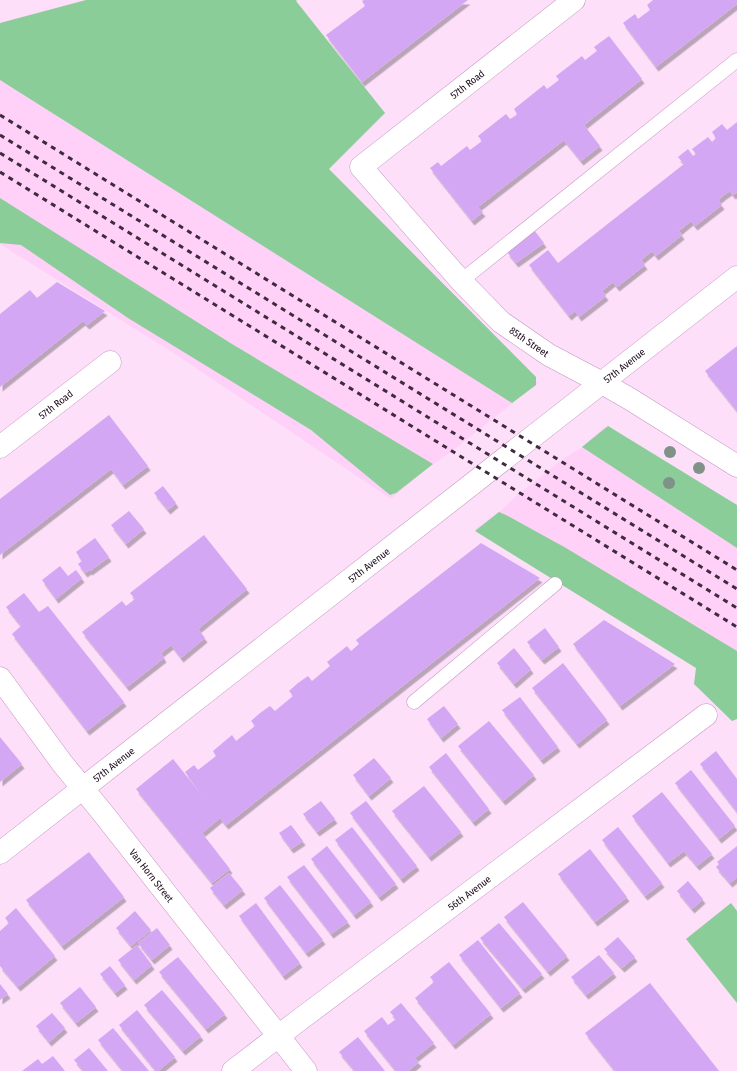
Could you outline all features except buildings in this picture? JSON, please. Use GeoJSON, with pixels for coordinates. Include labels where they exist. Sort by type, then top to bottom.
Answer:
{"type":"FeatureCollection","features":[{"type":"Feature","properties":{"kind":"street","name":"57th Road"},"geometry":{"type":"LineString","coordinates":[[361,167],[574,0]]}},
{"type":"Feature","properties":{"kind":"street","name":"85th Street"},"geometry":{"type":"LineString","coordinates":[[361,167],[461,281],[501,322],[549,355],[646,408],[737,466]]}},
{"type":"Feature","properties":{"kind":"street","name":"57th Avenue"},"geometry":{"type":"LineString","coordinates":[[0,853],[737,277]]}},
{"type":"Feature","properties":{"kind":"street","name":"57th Road"},"geometry":{"type":"LineString","coordinates":[[0,446],[110,362]]}},
{"type":"Feature","properties":{"kind":"street","name":"Van Horn Street"},"geometry":{"type":"LineString","coordinates":[[0,678],[62,763],[306,1071]]}},
{"type":"Feature","properties":{"kind":"street","name":"56th Avenue"},"geometry":{"type":"LineString","coordinates":[[233,1071],[706,715]]}},
{"type":"Feature","properties":{"kind":"lane"},"geometry":{"type":"LineString","coordinates":[[461,281],[737,60]]}},
{"type":"Feature","properties":{"kind":"lane"},"geometry":{"type":"LineString","coordinates":[[414,702],[555,584]]}},
{"type":"Feature","properties":{"kind":"shaded area"},"geometry":{"type":"Polygon","coordinates":[[[0,37],[477,327],[538,383],[452,451],[428,468],[391,499],[172,352],[0,244],[0,37]]]}},
{"type":"Feature","properties":{"kind":"shaded area"},"geometry":{"type":"Polygon","coordinates":[[[604,427],[737,508],[737,684],[475,529],[499,512],[560,461],[582,447],[604,427]]]}},
{"type":"Feature","properties":{"kind":"green space"},"geometry":{"type":"Polygon","coordinates":[[[86,0],[297,0],[296,1],[385,113],[329,169],[536,377],[536,385],[512,403],[0,80],[0,23],[86,0]]]}},
{"type":"Feature","properties":{"kind":"green space"},"geometry":{"type":"Polygon","coordinates":[[[0,198],[232,344],[433,464],[396,493],[390,495],[311,430],[128,318],[21,245],[0,243],[0,198]]]}},
{"type":"Feature","properties":{"kind":"green space"},"geometry":{"type":"Polygon","coordinates":[[[608,426],[737,505],[737,548],[582,447],[608,426]]]}},
{"type":"Feature","properties":{"kind":"green space"},"geometry":{"type":"Polygon","coordinates":[[[499,512],[566,548],[737,651],[737,719],[732,721],[694,684],[696,668],[475,531],[499,512]]]}},
{"type":"Feature","properties":{"kind":"green space"},"geometry":{"type":"Polygon","coordinates":[[[731,903],[737,911],[737,1003],[686,939],[731,903]]]}},
{"type":"Feature","properties":{"kind":"railway"},"geometry":{"type":"LineString","coordinates":[[0,115],[737,570]]}},
{"type":"Feature","properties":{"kind":"railway"},"geometry":{"type":"LineString","coordinates":[[0,135],[737,589]]}},
{"type":"Feature","properties":{"kind":"railway"},"geometry":{"type":"LineString","coordinates":[[0,153],[737,608]]}},
{"type":"Feature","properties":{"kind":"railway"},"geometry":{"type":"LineString","coordinates":[[0,172],[737,627]]}}]}
